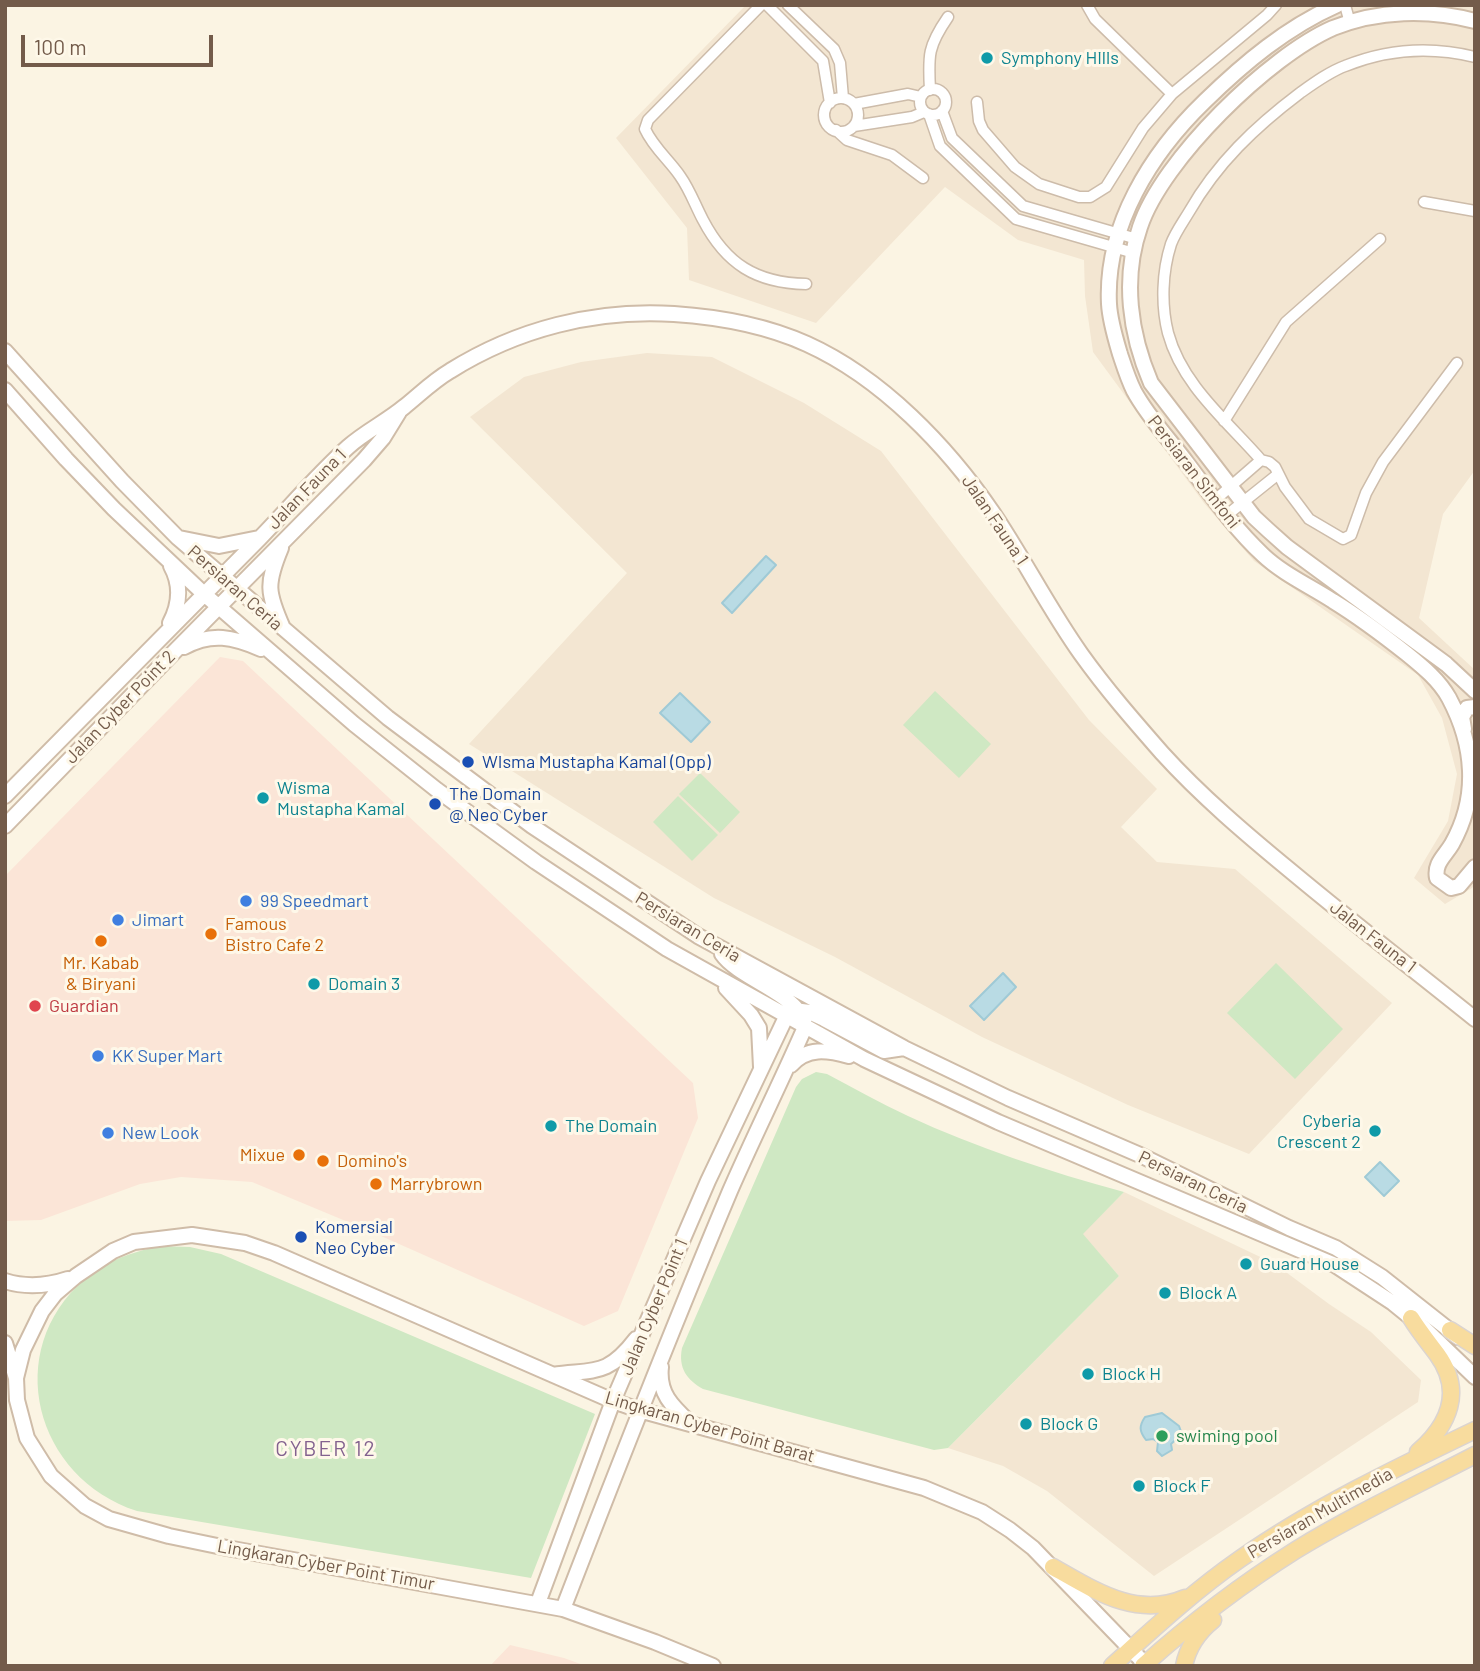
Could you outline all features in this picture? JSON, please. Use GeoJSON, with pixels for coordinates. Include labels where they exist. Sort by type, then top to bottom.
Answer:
{"type":"FeatureCollection","features":[{"type":"Feature","properties":{"kind":"main road"},"geometry":{"type":"LineString","coordinates":[[1406,1464],[1440,1429],[1452,1393],[1438,1356],[1411,1318]]}},
{"type":"Feature","properties":{"kind":"main road"},"geometry":{"type":"LineString","coordinates":[[1450,1330],[1475,1348]]}},
{"type":"Feature","properties":{"kind":"main road","name":"Persiaran Multimedia"},"geometry":{"type":"LineString","coordinates":[[1112,1666],[1191,1596],[1240,1559],[1302,1519],[1475,1430]]}},
{"type":"Feature","properties":{"kind":"main road","name":"Persiaran Multimedia"},"geometry":{"type":"LineString","coordinates":[[1145,1665],[1230,1595],[1296,1550],[1475,1455]]}},
{"type":"Feature","properties":{"kind":"main road"},"geometry":{"type":"LineString","coordinates":[[1415,1486],[1433,1477],[1475,1466]]}},
{"type":"Feature","properties":{"kind":"main road"},"geometry":{"type":"LineString","coordinates":[[1184,1666],[1188,1650],[1204,1627],[1338,1526]]}},
{"type":"Feature","properties":{"kind":"main road"},"geometry":{"type":"LineString","coordinates":[[1053,1567],[1118,1601],[1156,1605],[1191,1596]]}},
{"type":"Feature","properties":{"kind":"street"},"geometry":{"type":"LineString","coordinates":[[761,5],[648,120],[645,129],[648,138],[680,176],[713,238],[726,254],[758,277],[786,284],[806,284]]}},
{"type":"Feature","properties":{"kind":"street"},"geometry":{"type":"LineString","coordinates":[[767,5],[823,61],[830,103],[825,116],[829,126],[847,140],[892,155],[923,178]]}},
{"type":"Feature","properties":{"kind":"street"},"geometry":{"type":"LineString","coordinates":[[788,5],[834,49],[840,63],[843,98]]}},
{"type":"Feature","properties":{"kind":"street"},"geometry":{"type":"LineString","coordinates":[[1087,5],[1095,19],[1172,94]]}},
{"type":"Feature","properties":{"kind":"street"},"geometry":{"type":"LineString","coordinates":[[977,102],[979,121],[984,130],[1015,167],[1039,184],[1070,195],[1090,197],[1106,187],[1143,128],[1172,94],[1276,5]]}},
{"type":"Feature","properties":{"kind":"street","name":"Persiaran Simfoni"},"geometry":{"type":"LineString","coordinates":[[1337,5],[1298,24],[1258,54],[1198,107],[1159,152],[1142,180],[1116,242],[1109,303],[1112,328],[1126,372],[1141,402],[1215,500],[1264,557],[1359,618],[1430,673],[1449,699],[1466,741],[1472,768],[1469,803],[1455,838],[1438,863],[1437,878],[1451,888],[1459,886],[1475,867]]}},
{"type":"Feature","properties":{"kind":"street"},"geometry":{"type":"LineString","coordinates":[[1345,5],[1350,23]]}},
{"type":"Feature","properties":{"kind":"street","name":"Persiaran Simfoni"},"geometry":{"type":"LineString","coordinates":[[1475,21],[1419,11],[1368,12],[1312,39],[1250,86],[1177,160],[1148,208],[1135,246],[1130,273],[1134,334],[1142,362],[1152,383],[1254,517],[1287,547],[1446,664],[1475,691]]}},
{"type":"Feature","properties":{"kind":"street"},"geometry":{"type":"LineString","coordinates":[[948,17],[932,41],[926,94],[920,104],[927,113],[940,146],[1016,219],[1135,246]]}},
{"type":"Feature","properties":{"kind":"street"},"geometry":{"type":"LineString","coordinates":[[823,61],[834,49]]}},
{"type":"Feature","properties":{"kind":"street"},"geometry":{"type":"LineString","coordinates":[[1457,363],[1382,462],[1366,493],[1351,535],[1343,539],[1308,519],[1277,475],[1275,467],[1261,460],[1224,421],[1181,365],[1168,332],[1164,278],[1172,242],[1205,185],[1220,165],[1259,125],[1314,84],[1345,66],[1371,58],[1421,49],[1451,51],[1475,57]]}},
{"type":"Feature","properties":{"kind":"street"},"geometry":{"type":"LineString","coordinates":[[836,130],[844,131],[853,126],[927,113],[936,114],[945,106],[944,97],[938,91],[854,104]]}},
{"type":"Feature","properties":{"kind":"street"},"geometry":{"type":"LineString","coordinates":[[830,103],[843,98],[854,104],[858,113],[853,126]]}},
{"type":"Feature","properties":{"kind":"street"},"geometry":{"type":"LineString","coordinates":[[942,111],[953,138],[1023,206],[1116,242]]}},
{"type":"Feature","properties":{"kind":"street"},"geometry":{"type":"LineString","coordinates":[[1424,202],[1475,211]]}},
{"type":"Feature","properties":{"kind":"street"},"geometry":{"type":"LineString","coordinates":[[1224,421],[1286,321],[1380,239]]}},
{"type":"Feature","properties":{"kind":"street","name":"Jalan Fauna 1"},"geometry":{"type":"LineString","coordinates":[[221,576],[350,446],[374,426],[400,411],[449,371],[485,351],[525,334],[564,323],[639,312],[701,316],[749,324],[806,343],[848,366],[904,411],[965,474],[995,516],[1079,652],[1123,709],[1172,764],[1257,844],[1475,1019]]}},
{"type":"Feature","properties":{"kind":"street","name":"Persiaran Ceria"},"geometry":{"type":"LineString","coordinates":[[5,351],[122,481],[178,538],[236,590],[388,718],[457,771],[595,869],[717,947],[904,1048],[1336,1248],[1382,1277],[1450,1330]]}},
{"type":"Feature","properties":{"kind":"street","name":"Persiaran Ceria"},"geometry":{"type":"LineString","coordinates":[[5,390],[66,459],[168,561],[354,724],[437,790],[548,870],[667,950],[718,979],[792,1013]]}},
{"type":"Feature","properties":{"kind":"street","name":"Jalan Fauna 1"},"geometry":{"type":"LineString","coordinates":[[236,590],[364,460],[383,438],[400,411]]}},
{"type":"Feature","properties":{"kind":"street"},"geometry":{"type":"LineString","coordinates":[[1215,500],[1261,460]]}},
{"type":"Feature","properties":{"kind":"street"},"geometry":{"type":"LineString","coordinates":[[1227,515],[1277,475]]}},
{"type":"Feature","properties":{"kind":"street"},"geometry":{"type":"LineString","coordinates":[[178,538],[219,546],[261,537]]}},
{"type":"Feature","properties":{"kind":"street"},"geometry":{"type":"LineString","coordinates":[[284,540],[269,584],[271,602],[285,631]]}},
{"type":"Feature","properties":{"kind":"street"},"geometry":{"type":"LineString","coordinates":[[166,630],[176,613],[178,598],[175,574],[168,561]]}},
{"type":"Feature","properties":{"kind":"street","name":"Jalan Cyber Point 2"},"geometry":{"type":"LineString","coordinates":[[5,796],[221,576]]}},
{"type":"Feature","properties":{"kind":"street","name":"Jalan Cyber Point 2"},"geometry":{"type":"LineString","coordinates":[[5,826],[236,590]]}},
{"type":"Feature","properties":{"kind":"street"},"geometry":{"type":"LineString","coordinates":[[174,652],[195,641],[215,636],[231,637],[272,653]]}},
{"type":"Feature","properties":{"kind":"street"},"geometry":{"type":"LineString","coordinates":[[1466,741],[1462,717],[1467,708],[1475,707]]}},
{"type":"Feature","properties":{"kind":"street"},"geometry":{"type":"LineString","coordinates":[[717,947],[732,966],[789,1002],[792,1013],[804,1021],[805,1027]]}},
{"type":"Feature","properties":{"kind":"street"},"geometry":{"type":"LineString","coordinates":[[718,979],[760,1028],[762,1072]]}},
{"type":"Feature","properties":{"kind":"street"},"geometry":{"type":"LineString","coordinates":[[792,1013],[824,1019],[884,1051],[904,1048]]}},
{"type":"Feature","properties":{"kind":"street","name":"Jalan Cyber Point 1"},"geometry":{"type":"LineString","coordinates":[[538,1603],[613,1401],[708,1181],[792,1013]]}},
{"type":"Feature","properties":{"kind":"street","name":"Persiaran Ceria"},"geometry":{"type":"LineString","coordinates":[[805,1027],[864,1059],[998,1122],[1335,1265],[1411,1318],[1454,1354],[1475,1377]]}},
{"type":"Feature","properties":{"kind":"street","name":"Jalan Cyber Point 1"},"geometry":{"type":"LineString","coordinates":[[563,1609],[639,1410],[750,1146],[805,1027]]}},
{"type":"Feature","properties":{"kind":"street"},"geometry":{"type":"LineString","coordinates":[[786,1070],[800,1056],[809,1052],[823,1051],[864,1059]]}},
{"type":"Feature","properties":{"kind":"street","name":"Lingkaran Cyber Point Barat"},"geometry":{"type":"LineString","coordinates":[[76,1276],[113,1251],[134,1242],[192,1235],[245,1243],[274,1253],[613,1401],[925,1488],[982,1512],[1010,1530],[1053,1567],[1145,1665]]}},
{"type":"Feature","properties":{"kind":"street"},"geometry":{"type":"LineString","coordinates":[[5,1281],[29,1286],[54,1284],[76,1276]]}},
{"type":"Feature","properties":{"kind":"street"},"geometry":{"type":"LineString","coordinates":[[16,1378],[23,1350],[42,1311],[55,1294],[76,1276]]}},
{"type":"Feature","properties":{"kind":"street"},"geometry":{"type":"LineString","coordinates":[[552,1376],[593,1372],[611,1364],[634,1342],[649,1320]]}},
{"type":"Feature","properties":{"kind":"street"},"geometry":{"type":"LineString","coordinates":[[5,1343],[16,1378]]}},
{"type":"Feature","properties":{"kind":"street"},"geometry":{"type":"LineString","coordinates":[[663,1355],[660,1376],[665,1396],[690,1424]]}},
{"type":"Feature","properties":{"kind":"street","name":"Lingkaran Cyber Point Timur"},"geometry":{"type":"LineString","coordinates":[[16,1378],[17,1400],[27,1438],[51,1476],[85,1506],[109,1519],[169,1536],[227,1548],[563,1609],[713,1666]]}},
{"type":"Feature","properties":{"kind":"shaded area","name":"Symphony HIlls"},"geometry":{"type":"Polygon","coordinates":[[[746,5],[1475,5],[1475,470],[1443,514],[1419,618],[1475,670],[1475,884],[1472,888],[1445,904],[1414,878],[1448,821],[1457,774],[1442,718],[1418,675],[1254,561],[1204,503],[1093,352],[1085,296],[1084,260],[1018,240],[945,187],[816,323],[689,280],[687,228],[616,138],[746,5]]]}},
{"type":"Feature","properties":{"kind":"shaded area"},"geometry":{"type":"Polygon","coordinates":[[[647,353],[712,357],[804,403],[881,451],[1089,720],[1157,789],[1121,827],[1157,862],[1235,869],[1392,1003],[1249,1154],[1128,1105],[982,1037],[835,957],[714,898],[469,744],[627,573],[470,417],[524,377],[581,362],[647,353]]]}},
{"type":"Feature","properties":{"kind":"shaded area"},"geometry":{"type":"Polygon","coordinates":[[[220,657],[243,661],[693,1083],[698,1118],[618,1311],[584,1326],[252,1182],[181,1177],[140,1184],[41,1220],[5,1221],[5,876],[220,657]]]}},
{"type":"Feature","properties":{"kind":"shaded area"},"geometry":{"type":"Polygon","coordinates":[[[1124,1192],[1275,1264],[1371,1332],[1421,1380],[1418,1402],[1154,1576],[1047,1491],[1003,1466],[948,1448],[1119,1276],[1082,1234],[1124,1192]]]}},
{"type":"Feature","properties":{"kind":"shaded area"},"geometry":{"type":"Polygon","coordinates":[[[510,1645],[564,1658],[586,1666],[490,1666],[510,1645]]]}},
{"type":"Feature","properties":{"kind":"green space"},"geometry":{"type":"Polygon","coordinates":[[[935,691],[991,744],[959,778],[903,725],[935,691]]]}},
{"type":"Feature","properties":{"kind":"green space"},"geometry":{"type":"Polygon","coordinates":[[[700,773],[740,812],[720,833],[679,794],[700,773]]]}},
{"type":"Feature","properties":{"kind":"green space"},"geometry":{"type":"Polygon","coordinates":[[[678,796],[718,835],[692,861],[653,822],[678,796]]]}},
{"type":"Feature","properties":{"kind":"green space"},"geometry":{"type":"Polygon","coordinates":[[[1276,963],[1343,1029],[1295,1079],[1227,1013],[1276,963]]]}},
{"type":"Feature","properties":{"kind":"green space"},"geometry":{"type":"Polygon","coordinates":[[[816,1072],[827,1074],[960,1139],[1041,1168],[1124,1192],[1083,1234],[1119,1276],[948,1448],[934,1450],[703,1389],[692,1382],[681,1362],[682,1348],[796,1087],[802,1079],[816,1072]]]}},
{"type":"Feature","properties":{"kind":"green space"},"geometry":{"type":"Polygon","coordinates":[[[158,1246],[190,1247],[221,1254],[595,1414],[531,1578],[137,1511],[102,1495],[74,1471],[54,1442],[41,1410],[38,1375],[43,1341],[59,1308],[93,1272],[110,1262],[158,1246]]]}},
{"type":"Feature","properties":{"kind":"water"},"geometry":{"type":"Polygon","coordinates":[[[766,556],[776,565],[732,613],[722,603],[766,556]]]}},
{"type":"Feature","properties":{"kind":"water"},"geometry":{"type":"Polygon","coordinates":[[[680,693],[710,722],[691,742],[660,713],[680,693]]]}},
{"type":"Feature","properties":{"kind":"water"},"geometry":{"type":"Polygon","coordinates":[[[1003,973],[1016,987],[984,1020],[970,1006],[1003,973]]]}},
{"type":"Feature","properties":{"kind":"water"},"geometry":{"type":"Polygon","coordinates":[[[1380,1162],[1399,1181],[1384,1196],[1365,1177],[1380,1162]]]}},
{"type":"Feature","properties":{"kind":"water","name":"swiming pool"},"geometry":{"type":"Polygon","coordinates":[[[1162,1413],[1179,1426],[1182,1434],[1171,1444],[1172,1450],[1162,1456],[1157,1451],[1158,1442],[1153,1439],[1146,1440],[1141,1428],[1145,1417],[1162,1413]]]}},
{"type":"Feature","properties":{"kind":"place","name":"Symphony HIlls"},"geometry":{"type":"Point","coordinates":[987,58]}},
{"type":"Feature","properties":{"kind":"place","name":"WIsma Mustapha Kamal (Opp)"},"geometry":{"type":"Point","coordinates":[468,762]}},
{"type":"Feature","properties":{"kind":"place","name":"Wisma Mustapha Kamal"},"geometry":{"type":"Point","coordinates":[263,798]}},
{"type":"Feature","properties":{"kind":"place","name":"The Domain @ Neo Cyber"},"geometry":{"type":"Point","coordinates":[435,804]}},
{"type":"Feature","properties":{"kind":"place","name":"99 Speedmart"},"geometry":{"type":"Point","coordinates":[246,901]}},
{"type":"Feature","properties":{"kind":"place","name":"Jimart"},"geometry":{"type":"Point","coordinates":[118,920]}},
{"type":"Feature","properties":{"kind":"place","name":"Famous Bistro Cafe 2"},"geometry":{"type":"Point","coordinates":[211,934]}},
{"type":"Feature","properties":{"kind":"place","name":"Mr. Kabab & Biryani"},"geometry":{"type":"Point","coordinates":[101,941]}},
{"type":"Feature","properties":{"kind":"place","name":"Domain 3"},"geometry":{"type":"Point","coordinates":[314,984]}},
{"type":"Feature","properties":{"kind":"place","name":"Guardian"},"geometry":{"type":"Point","coordinates":[35,1006]}},
{"type":"Feature","properties":{"kind":"place","name":"KK Super Mart"},"geometry":{"type":"Point","coordinates":[98,1056]}},
{"type":"Feature","properties":{"kind":"place","name":"The Domain"},"geometry":{"type":"Point","coordinates":[551,1126]}},
{"type":"Feature","properties":{"kind":"place","name":"Cyberia Crescent 2"},"geometry":{"type":"Point","coordinates":[1375,1131]}},
{"type":"Feature","properties":{"kind":"place","name":"New Look"},"geometry":{"type":"Point","coordinates":[108,1133]}},
{"type":"Feature","properties":{"kind":"place","name":"Mixue"},"geometry":{"type":"Point","coordinates":[299,1155]}},
{"type":"Feature","properties":{"kind":"place","name":"Domino's"},"geometry":{"type":"Point","coordinates":[323,1161]}},
{"type":"Feature","properties":{"kind":"place","name":"Marrybrown"},"geometry":{"type":"Point","coordinates":[376,1184]}},
{"type":"Feature","properties":{"kind":"place","name":"Komersial Neo Cyber"},"geometry":{"type":"Point","coordinates":[301,1237]}},
{"type":"Feature","properties":{"kind":"place","name":"Guard House"},"geometry":{"type":"Point","coordinates":[1246,1264]}},
{"type":"Feature","properties":{"kind":"place","name":"Block A"},"geometry":{"type":"Point","coordinates":[1165,1293]}},
{"type":"Feature","properties":{"kind":"place","name":"Block H"},"geometry":{"type":"Point","coordinates":[1088,1374]}},
{"type":"Feature","properties":{"kind":"place","name":"Block G"},"geometry":{"type":"Point","coordinates":[1026,1424]}},
{"type":"Feature","properties":{"kind":"place","name":"swiming pool"},"geometry":{"type":"Point","coordinates":[1162,1436]}},
{"type":"Feature","properties":{"kind":"place","name":"Block F"},"geometry":{"type":"Point","coordinates":[1139,1486]}},
{"type":"Feature","properties":{"kind":"district","name":"CYBER 12"},"geometry":{"type":"Point","coordinates":[326,1449]}}]}
